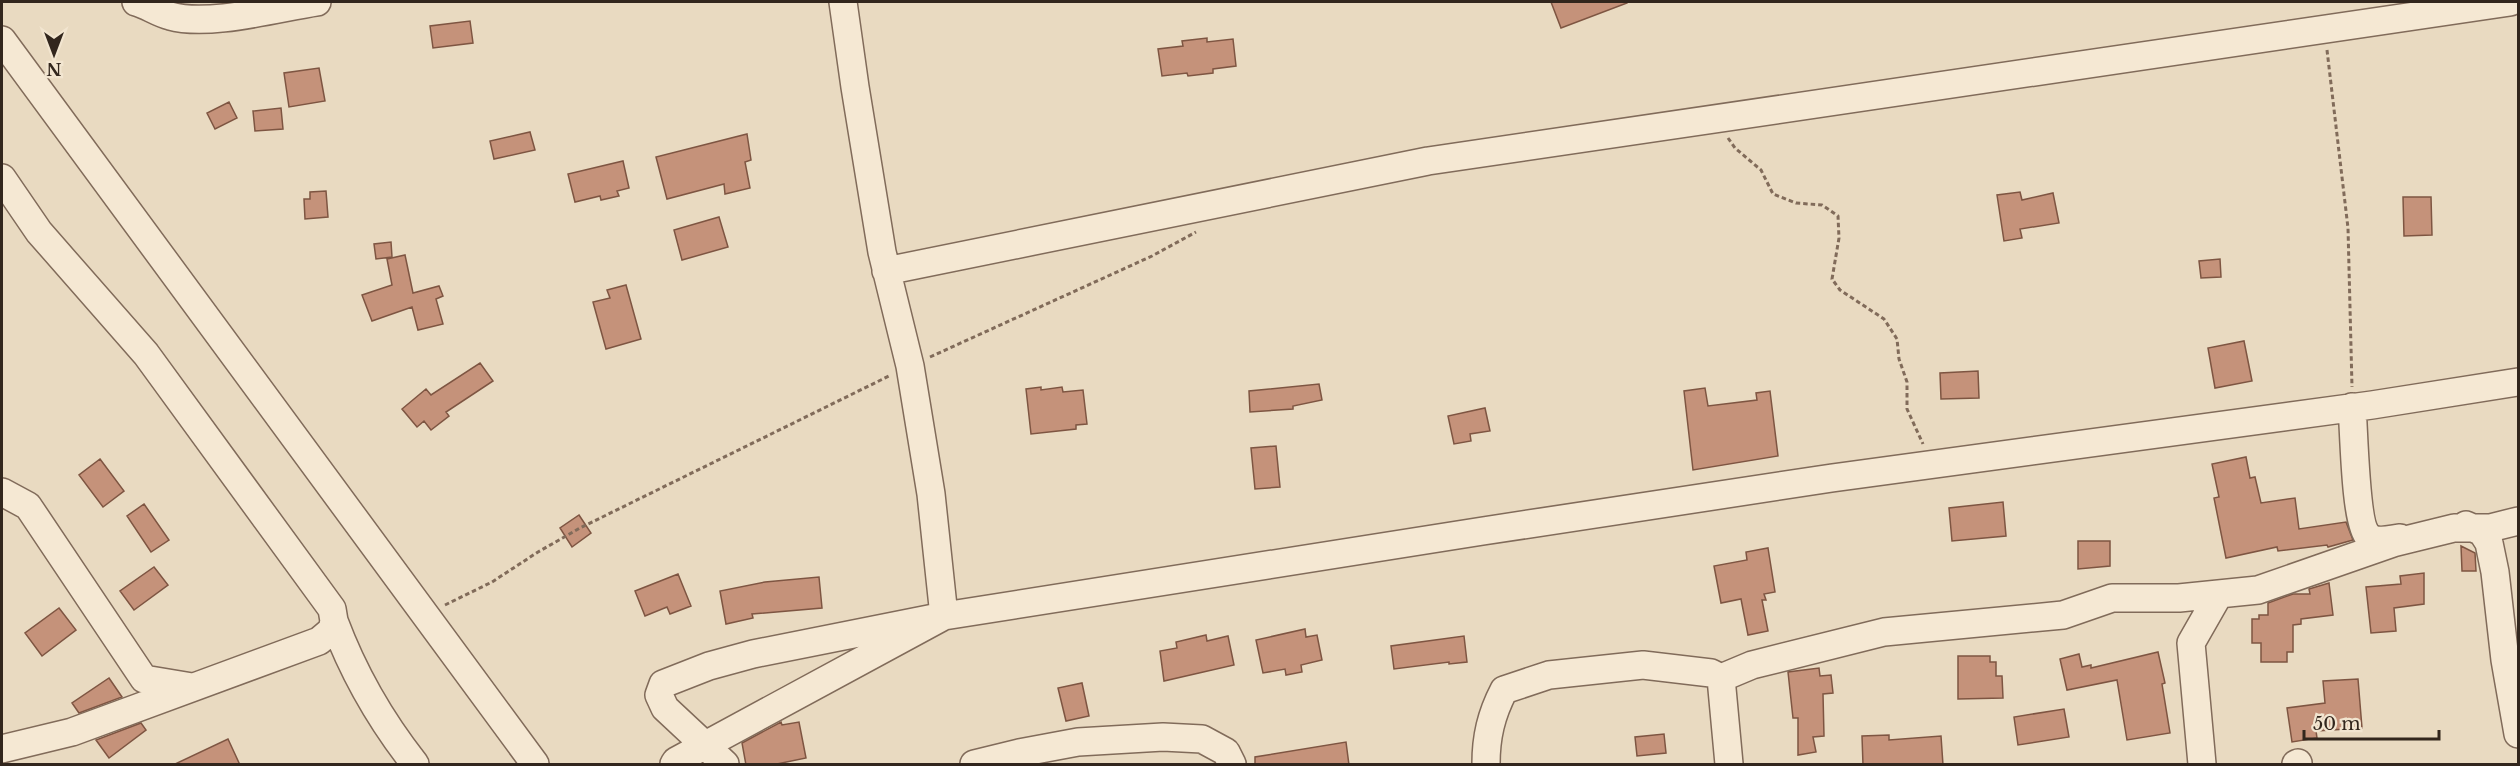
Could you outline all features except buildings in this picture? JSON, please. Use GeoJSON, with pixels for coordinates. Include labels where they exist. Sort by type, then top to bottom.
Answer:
{"type":"FeatureCollection","features":[{"type":"Feature","properties":{"kind":"street"},"geometry":{"type":"LineString","coordinates":[[136,2],[169,16],[223,18],[317,2]]}},
{"type":"Feature","properties":{"kind":"street"},"geometry":{"type":"LineString","coordinates":[[843,2],[886,271],[910,366],[931,494],[944,616]]}},
{"type":"Feature","properties":{"kind":"street"},"geometry":{"type":"LineString","coordinates":[[886,271],[1428,161],[2510,2]]}},
{"type":"Feature","properties":{"kind":"street"},"geometry":{"type":"LineString","coordinates":[[2,40],[535,765]]}},
{"type":"Feature","properties":{"kind":"street"},"geometry":{"type":"LineString","coordinates":[[2,178],[39,232],[146,354],[332,609],[348,660],[400,745],[415,765]]}},
{"type":"Feature","properties":{"kind":"street"},"geometry":{"type":"LineString","coordinates":[[725,765],[665,708],[659,695],[663,684],[709,666],[753,654],[944,616],[1483,531],[2518,382]]}},
{"type":"Feature","properties":{"kind":"street"},"geometry":{"type":"LineString","coordinates":[[2352,407],[2363,529],[2370,538],[2381,541],[2400,538],[2458,524],[2482,532],[2490,549],[2518,734]]}},
{"type":"Feature","properties":{"kind":"street"},"geometry":{"type":"LineString","coordinates":[[2,492],[28,506],[144,678],[194,687]]}},
{"type":"Feature","properties":{"kind":"street"},"geometry":{"type":"LineString","coordinates":[[1721,678],[1752,665],[1884,632],[2062,615],[2112,598],[2179,598],[2258,590],[2393,543],[2454,528],[2490,528],[2518,521]]}},
{"type":"Feature","properties":{"kind":"street"},"geometry":{"type":"LineString","coordinates":[[2202,765],[2191,643],[2219,594]]}},
{"type":"Feature","properties":{"kind":"street"},"geometry":{"type":"LineString","coordinates":[[675,765],[676,761],[944,616]]}},
{"type":"Feature","properties":{"kind":"street"},"geometry":{"type":"LineString","coordinates":[[2,749],[72,732],[319,641],[332,630],[334,621]]}},
{"type":"Feature","properties":{"kind":"street"},"geometry":{"type":"LineString","coordinates":[[1486,765],[1486,741],[1494,709],[1504,690],[1548,675],[1643,665],[1712,673],[1721,678]]}},
{"type":"Feature","properties":{"kind":"street"},"geometry":{"type":"LineString","coordinates":[[1721,678],[1729,765]]}},
{"type":"Feature","properties":{"kind":"street"},"geometry":{"type":"LineString","coordinates":[[975,765],[1019,753],[1078,742],[1163,737],[1202,739],[1226,752],[1232,765]]}},
{"type":"Feature","properties":{"kind":"path"},"geometry":{"type":"LineString","coordinates":[[2325,28],[2348,228],[2352,407]]}},
{"type":"Feature","properties":{"kind":"path"},"geometry":{"type":"LineString","coordinates":[[1714,118],[1735,148],[1761,170],[1773,194],[1797,203],[1822,205],[1838,216],[1839,238],[1832,279],[1840,290],[1884,319],[1897,339],[1899,359],[1907,382],[1907,410],[1933,465]]}},
{"type":"Feature","properties":{"kind":"path"},"geometry":{"type":"LineString","coordinates":[[424,615],[492,582],[580,528],[910,366],[1152,256],[1204,227]]}}]}
